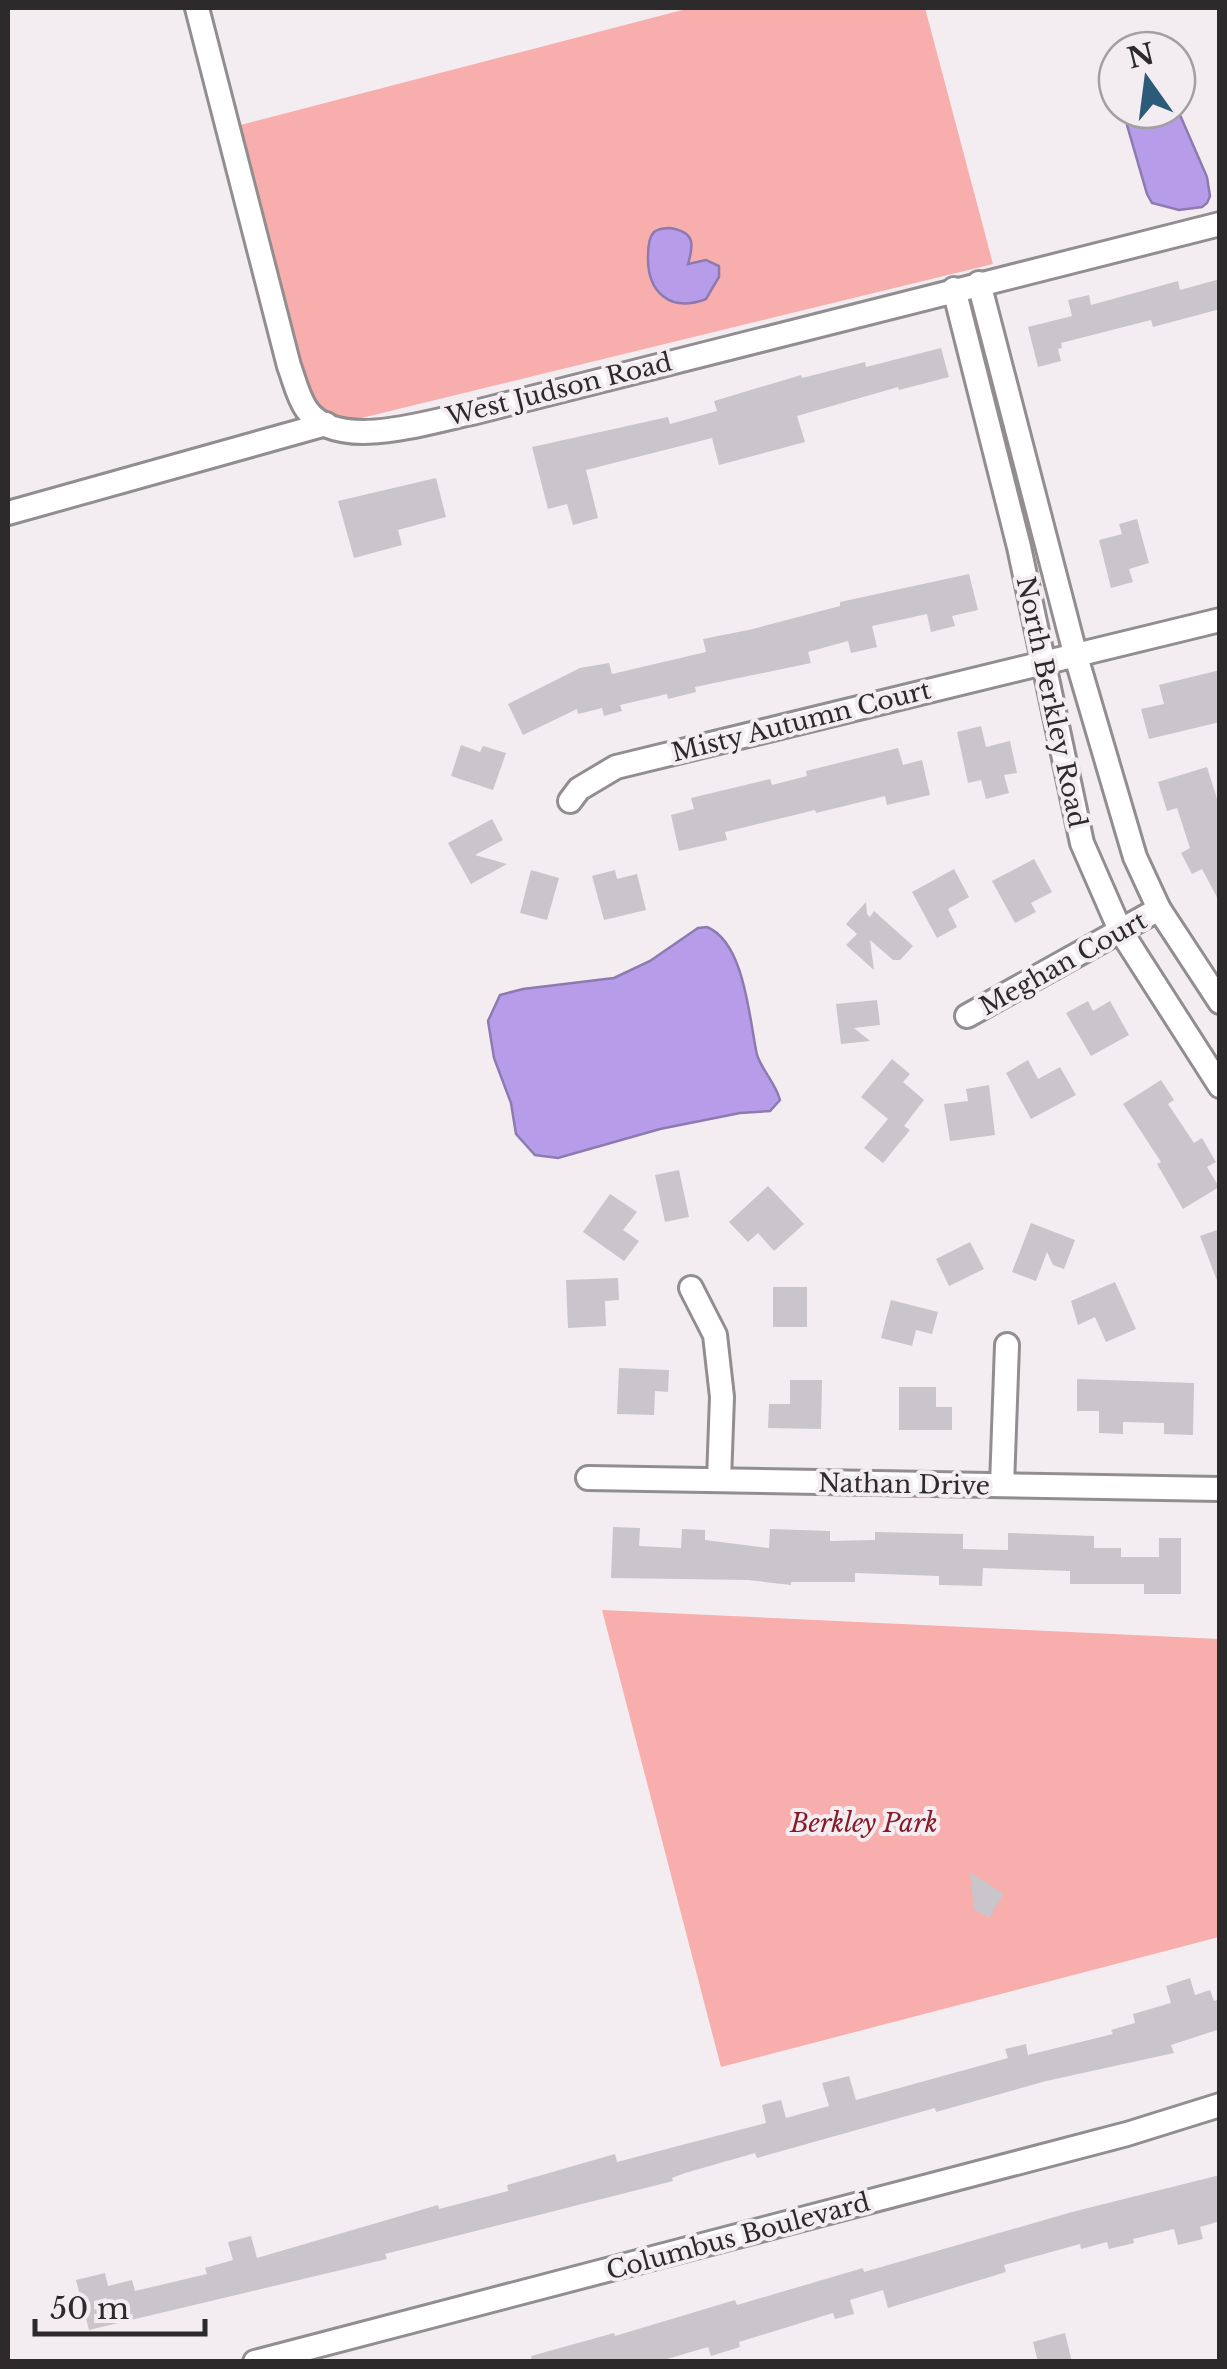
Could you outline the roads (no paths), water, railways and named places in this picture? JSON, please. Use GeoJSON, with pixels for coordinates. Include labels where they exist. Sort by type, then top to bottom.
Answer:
{"type":"FeatureCollection","features":[{"type":"Feature","properties":{"kind":"street"},"geometry":{"type":"LineString","coordinates":[[197,8],[289,366],[307,411],[326,424]]}},
{"type":"Feature","properties":{"kind":"street","name":"West Judson Road"},"geometry":{"type":"LineString","coordinates":[[326,424],[353,434],[472,413],[1220,224]]}},
{"type":"Feature","properties":{"kind":"street","name":"North Berkley Road"},"geometry":{"type":"LineString","coordinates":[[979,284],[1075,654],[1135,858],[1159,909],[1220,1002]]}},
{"type":"Feature","properties":{"kind":"street","name":"North Berkley Road"},"geometry":{"type":"LineString","coordinates":[[954,290],[1019,546],[1082,843],[1120,930],[1220,1086]]}},
{"type":"Feature","properties":{"kind":"street"},"geometry":{"type":"LineString","coordinates":[[8,513],[326,424]]}},
{"type":"Feature","properties":{"kind":"street","name":"Misty Autumn Court"},"geometry":{"type":"LineString","coordinates":[[570,801],[579,789],[616,767],[1220,620]]}},
{"type":"Feature","properties":{"kind":"street","name":"Meghan Court"},"geometry":{"type":"LineString","coordinates":[[967,1016],[1159,909]]}},
{"type":"Feature","properties":{"kind":"street"},"geometry":{"type":"LineString","coordinates":[[691,1288],[714,1335],[722,1397],[720,1480]]}},
{"type":"Feature","properties":{"kind":"street"},"geometry":{"type":"LineString","coordinates":[[1002,1485],[1007,1345]]}},
{"type":"Feature","properties":{"kind":"street","name":"Nathan Drive"},"geometry":{"type":"LineString","coordinates":[[588,1478],[1220,1488]]}},
{"type":"Feature","properties":{"kind":"street","name":"Columbus Boulevard"},"geometry":{"type":"LineString","coordinates":[[255,2362],[1108,2139],[1220,2105]]}},
{"type":"Feature","properties":{"kind":"park label","name":"Berkley Park"},"geometry":{"type":"Point","coordinates":[864,1823]}}]}
